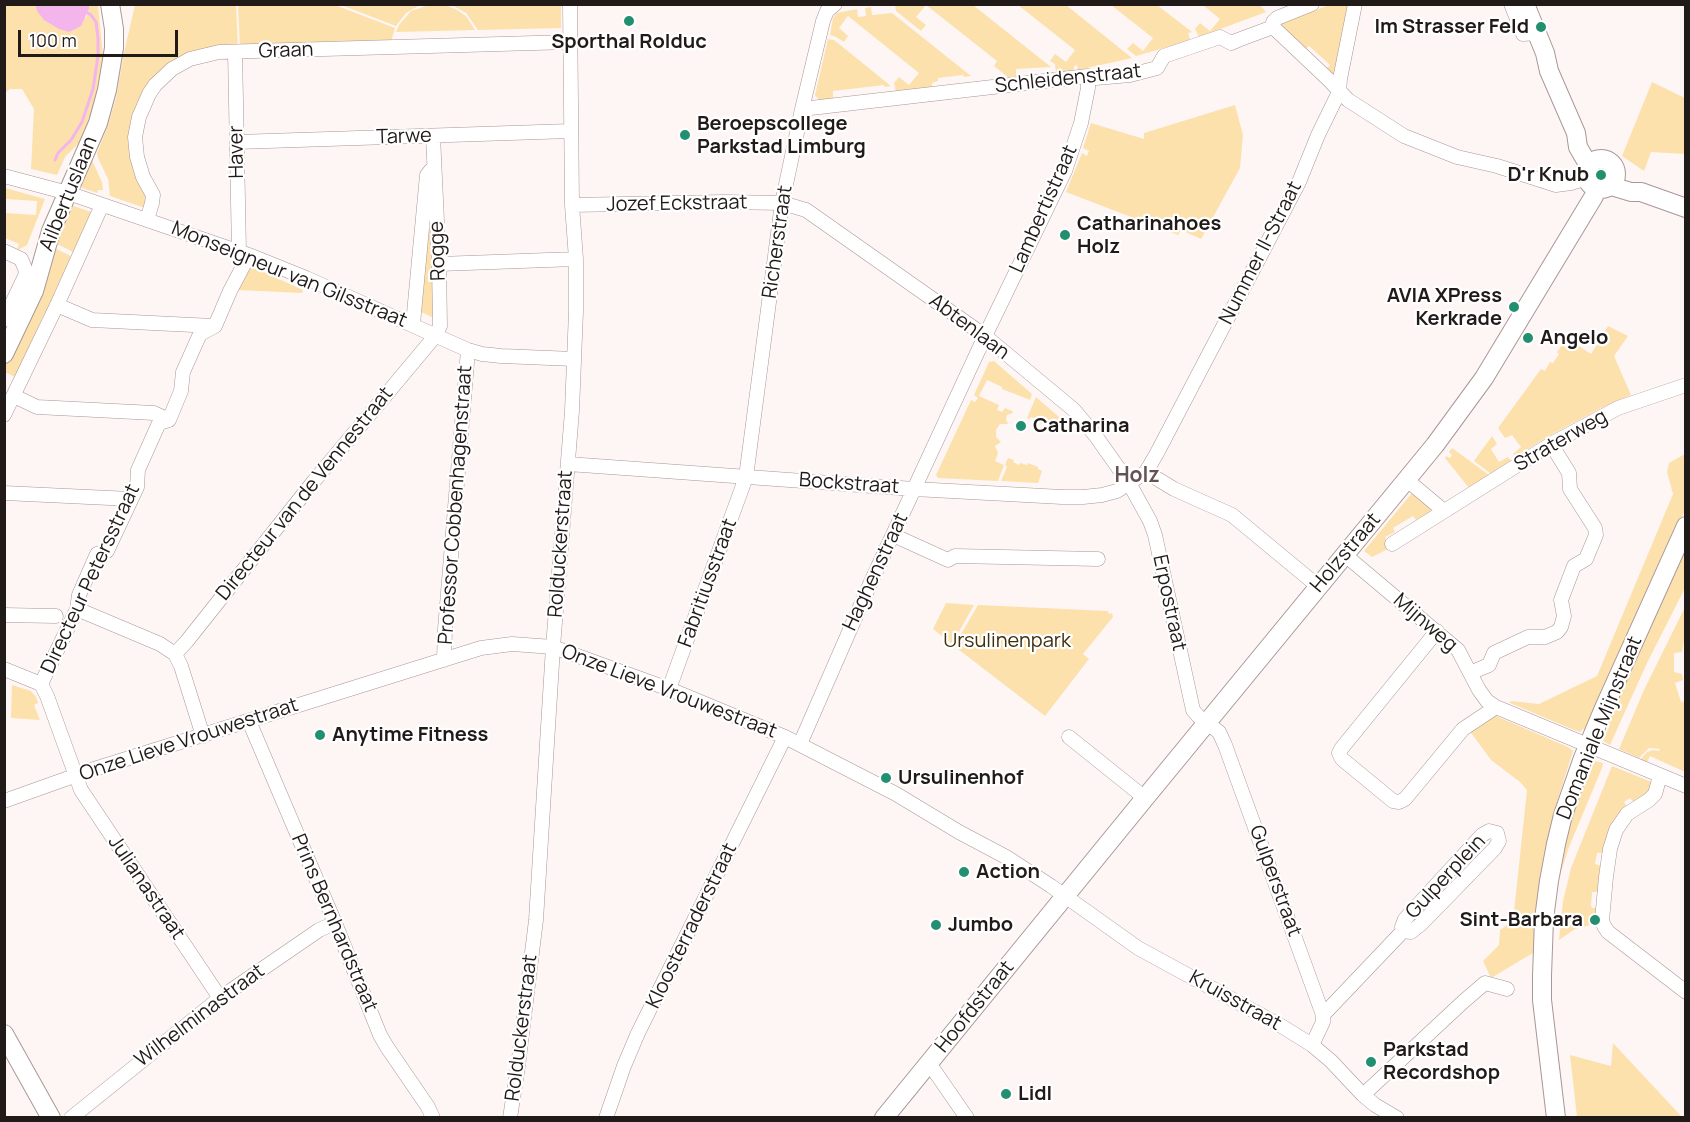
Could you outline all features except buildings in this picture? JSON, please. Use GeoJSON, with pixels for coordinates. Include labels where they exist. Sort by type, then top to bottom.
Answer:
{"type":"FeatureCollection","features":[{"type":"Feature","properties":{"kind":"main road","name":"Ailbertuslaan"},"geometry":{"type":"LineString","coordinates":[[4,354],[34,291],[51,231],[94,133],[101,111],[110,75],[114,29],[110,4]]}},
{"type":"Feature","properties":{"kind":"main road","name":"Ailbertuslaan"},"geometry":{"type":"LineString","coordinates":[[114,29],[119,17],[119,4]]}},
{"type":"Feature","properties":{"kind":"main road"},"geometry":{"type":"LineString","coordinates":[[1525,4],[1549,70],[1576,133],[1578,147],[1599,176],[1631,192],[1641,192],[1686,208]]}},
{"type":"Feature","properties":{"kind":"main road","name":"Holzstraat"},"geometry":{"type":"LineString","coordinates":[[1065,896],[1455,420],[1484,378],[1594,195],[1599,176]]}},
{"type":"Feature","properties":{"kind":"main road","name":"Domaniale Mijnstraat"},"geometry":{"type":"LineString","coordinates":[[1556,1118],[1542,1000],[1542,951],[1549,881],[1558,835],[1588,746],[1686,526]]}},
{"type":"Feature","properties":{"kind":"main road","name":"Hoofdstraat"},"geometry":{"type":"LineString","coordinates":[[884,1118],[1065,896]]}},
{"type":"Feature","properties":{"kind":"main road"},"geometry":{"type":"LineString","coordinates":[[4,1034],[51,1118]]}},
{"type":"Feature","properties":{"kind":"street","name":"Rolduckerstraat"},"geometry":{"type":"LineString","coordinates":[[510,1118],[536,920],[574,359],[576,259],[572,205],[570,4]]}},
{"type":"Feature","properties":{"kind":"street","name":"Schleidenstraat"},"geometry":{"type":"LineString","coordinates":[[802,109],[1088,76],[1096,78],[1130,75],[1157,68],[1164,56],[1220,37],[1232,43],[1272,27],[1277,18],[1312,4]]}},
{"type":"Feature","properties":{"kind":"street","name":"Nummer II-Straat"},"geometry":{"type":"LineString","coordinates":[[1129,483],[1146,472],[1161,446],[1288,203],[1339,92],[1355,4]]}},
{"type":"Feature","properties":{"kind":"street"},"geometry":{"type":"LineString","coordinates":[[1511,4],[1523,34],[1537,33]]}},
{"type":"Feature","properties":{"kind":"street","name":"Richerstraat"},"geometry":{"type":"LineString","coordinates":[[746,477],[782,203],[802,109],[831,8]]}},
{"type":"Feature","properties":{"kind":"street"},"geometry":{"type":"LineString","coordinates":[[1272,27],[1339,92],[1404,136],[1457,157],[1497,166],[1556,185],[1599,176]]}},
{"type":"Feature","properties":{"kind":"street","name":"Graan"},"geometry":{"type":"LineString","coordinates":[[147,220],[153,195],[139,165],[135,137],[139,117],[149,94],[166,75],[182,63],[206,54],[235,52],[570,42]]}},
{"type":"Feature","properties":{"kind":"street","name":"Haver"},"geometry":{"type":"LineString","coordinates":[[235,52],[237,142],[244,253]]}},
{"type":"Feature","properties":{"kind":"street","name":"Lambertistraat"},"geometry":{"type":"LineString","coordinates":[[985,336],[1065,171],[1081,123],[1088,76]]}},
{"type":"Feature","properties":{"kind":"street","name":"Tarwe"},"geometry":{"type":"LineString","coordinates":[[237,142],[571,131]]}},
{"type":"Feature","properties":{"kind":"street","name":"Rogge"},"geometry":{"type":"LineString","coordinates":[[434,136],[440,326],[436,335]]}},
{"type":"Feature","properties":{"kind":"street","name":"Rogge"},"geometry":{"type":"LineString","coordinates":[[413,324],[427,175],[434,166]]}},
{"type":"Feature","properties":{"kind":"street","name":"Monseigneur van Gilsstraat"},"geometry":{"type":"LineString","coordinates":[[4,176],[68,192],[244,253],[413,324],[468,350],[482,354],[574,359]]}},
{"type":"Feature","properties":{"kind":"street","name":"Abtenlaan"},"geometry":{"type":"LineString","coordinates":[[782,203],[806,210],[985,336],[1074,410],[1129,483]]}},
{"type":"Feature","properties":{"kind":"street","name":"Jozef Eckstraat"},"geometry":{"type":"LineString","coordinates":[[572,205],[782,203]]}},
{"type":"Feature","properties":{"kind":"street","name":"Ailbertuslaan"},"geometry":{"type":"LineString","coordinates":[[4,415],[102,205]]}},
{"type":"Feature","properties":{"kind":"street","name":"Ailbertuslaan"},"geometry":{"type":"LineString","coordinates":[[4,250],[21,259],[26,271],[4,320]]}},
{"type":"Feature","properties":{"kind":"street","name":"Directeur Petersstraat"},"geometry":{"type":"LineString","coordinates":[[41,684],[77,609],[80,595],[97,554],[107,551],[132,499],[137,487],[138,470],[159,423],[169,420],[181,391],[183,372],[201,334],[215,326],[244,253]]}},
{"type":"Feature","properties":{"kind":"street"},"geometry":{"type":"LineString","coordinates":[[439,264],[576,259]]}},
{"type":"Feature","properties":{"kind":"street"},"geometry":{"type":"LineString","coordinates":[[57,304],[92,320],[215,326]]}},
{"type":"Feature","properties":{"kind":"street","name":"Directeur van de Vennestraat"},"geometry":{"type":"LineString","coordinates":[[175,654],[382,398],[436,335]]}},
{"type":"Feature","properties":{"kind":"street","name":"Haghenstraat"},"geometry":{"type":"LineString","coordinates":[[800,744],[870,584],[985,336]]}},
{"type":"Feature","properties":{"kind":"street","name":"Professor Cobbenhagenstraat"},"geometry":{"type":"LineString","coordinates":[[444,660],[468,350]]}},
{"type":"Feature","properties":{"kind":"street","name":"Straterweg"},"geometry":{"type":"LineString","coordinates":[[1392,544],[1551,444],[1618,408],[1686,385]]}},
{"type":"Feature","properties":{"kind":"street"},"geometry":{"type":"LineString","coordinates":[[14,396],[37,407],[154,412],[169,420]]}},
{"type":"Feature","properties":{"kind":"street"},"geometry":{"type":"LineString","coordinates":[[1470,673],[1489,665],[1494,653],[1528,637],[1545,638],[1557,632],[1564,616],[1561,600],[1574,566],[1586,559],[1596,535],[1595,528],[1570,489],[1569,473],[1551,444]]}},
{"type":"Feature","properties":{"kind":"street","name":"Bockstraat"},"geometry":{"type":"LineString","coordinates":[[568,464],[914,489],[1083,497],[1117,491],[1129,483]]}},
{"type":"Feature","properties":{"kind":"street"},"geometry":{"type":"LineString","coordinates":[[1146,472],[1174,489],[1232,515],[1319,587]]}},
{"type":"Feature","properties":{"kind":"street","name":"Fabritiusstraat"},"geometry":{"type":"LineString","coordinates":[[669,689],[746,477]]}},
{"type":"Feature","properties":{"kind":"street"},"geometry":{"type":"LineString","coordinates":[[1407,480],[1444,511]]}},
{"type":"Feature","properties":{"kind":"street","name":"Erpostraat"},"geometry":{"type":"LineString","coordinates":[[1129,483],[1155,535],[1193,710],[1207,722]]}},
{"type":"Feature","properties":{"kind":"street"},"geometry":{"type":"LineString","coordinates":[[4,493],[132,499]]}},
{"type":"Feature","properties":{"kind":"street"},"geometry":{"type":"LineString","coordinates":[[894,535],[948,560],[955,556],[1098,559]]}},
{"type":"Feature","properties":{"kind":"street","name":"Mijnweg"},"geometry":{"type":"LineString","coordinates":[[1345,555],[1458,650],[1487,701],[1496,707],[1686,786]]}},
{"type":"Feature","properties":{"kind":"street"},"geometry":{"type":"LineString","coordinates":[[77,609],[160,644],[175,654],[181,666],[203,736]]}},
{"type":"Feature","properties":{"kind":"street"},"geometry":{"type":"LineString","coordinates":[[4,615],[56,616]]}},
{"type":"Feature","properties":{"kind":"street"},"geometry":{"type":"LineString","coordinates":[[1437,632],[1341,748],[1339,753],[1342,759],[1394,801],[1405,800],[1463,729],[1496,707]]}},
{"type":"Feature","properties":{"kind":"street","name":"Onze Lieve Vrouwestraat"},"geometry":{"type":"LineString","coordinates":[[4,801],[75,776],[481,648],[512,644],[553,647],[669,689],[800,744],[896,794],[1008,858],[1065,896]]}},
{"type":"Feature","properties":{"kind":"street"},"geometry":{"type":"LineString","coordinates":[[4,669],[41,684]]}},
{"type":"Feature","properties":{"kind":"street","name":"Julianastraat"},"geometry":{"type":"LineString","coordinates":[[41,684],[54,713],[81,790],[220,998]]}},
{"type":"Feature","properties":{"kind":"street","name":"Prins Bernhardstraat"},"geometry":{"type":"LineString","coordinates":[[249,722],[380,1035],[433,1118]]}},
{"type":"Feature","properties":{"kind":"street","name":"Gulperstraat"},"geometry":{"type":"LineString","coordinates":[[1207,722],[1219,732],[1225,745],[1323,1015]]}},
{"type":"Feature","properties":{"kind":"street","name":"Kloosterraderstraat"},"geometry":{"type":"LineString","coordinates":[[606,1118],[638,1033],[785,737]]}},
{"type":"Feature","properties":{"kind":"street"},"geometry":{"type":"LineString","coordinates":[[1069,737],[1145,798]]}},
{"type":"Feature","properties":{"kind":"street"},"geometry":{"type":"LineString","coordinates":[[1660,777],[1655,794],[1627,814],[1616,830],[1610,849],[1602,920],[1608,932],[1686,992]]}},
{"type":"Feature","properties":{"kind":"street","name":"Gulperplein"},"geometry":{"type":"LineString","coordinates":[[1323,1015],[1403,931],[1405,919],[1482,835],[1492,831],[1497,833],[1499,841],[1495,848],[1421,924],[1411,932],[1403,931]]}},
{"type":"Feature","properties":{"kind":"street","name":"Kruisstraat"},"geometry":{"type":"LineString","coordinates":[[1065,896],[1138,948],[1312,1045],[1331,1061],[1363,1095],[1394,1117]]}},
{"type":"Feature","properties":{"kind":"street","name":"Wilhelminastraat"},"geometry":{"type":"LineString","coordinates":[[71,1118],[220,998],[319,930],[335,923]]}},
{"type":"Feature","properties":{"kind":"street"},"geometry":{"type":"LineString","coordinates":[[1363,1095],[1485,983],[1507,989]]}},
{"type":"Feature","properties":{"kind":"street"},"geometry":{"type":"LineString","coordinates":[[1312,1045],[1323,1022],[1323,1015]]}},
{"type":"Feature","properties":{"kind":"street"},"geometry":{"type":"LineString","coordinates":[[928,1063],[967,1118]]}},
{"type":"Feature","properties":{"kind":"green space"},"geometry":{"type":"Polygon","coordinates":[[[5,5],[35,5],[37,11],[86,18],[89,5],[98,5],[103,56],[102,73],[96,98],[82,140],[65,157],[57,175],[31,169],[34,109],[22,89],[10,89],[5,93],[5,5]]]}},
{"type":"Feature","properties":{"kind":"green space"},"geometry":{"type":"Polygon","coordinates":[[[135,5],[236,5],[238,48],[196,53],[137,112],[148,192],[145,208],[110,196],[108,179],[97,153],[116,98],[135,5]]]}},
{"type":"Feature","properties":{"kind":"green space"},"geometry":{"type":"Polygon","coordinates":[[[238,5],[335,5],[395,28],[391,42],[240,48],[238,5]]]}},
{"type":"Feature","properties":{"kind":"green space"},"geometry":{"type":"Polygon","coordinates":[[[341,5],[420,5],[406,13],[396,26],[341,5]]]}},
{"type":"Feature","properties":{"kind":"green space"},"geometry":{"type":"Polygon","coordinates":[[[429,5],[446,5],[457,10],[466,16],[475,30],[396,32],[411,11],[429,5]]]}},
{"type":"Feature","properties":{"kind":"green space"},"geometry":{"type":"Polygon","coordinates":[[[452,5],[561,5],[561,28],[478,30],[466,13],[452,5]]]}},
{"type":"Feature","properties":{"kind":"green space"},"geometry":{"type":"Polygon","coordinates":[[[895,5],[926,5],[916,17],[926,25],[921,31],[896,11],[895,5]]]}},
{"type":"Feature","properties":{"kind":"green space"},"geometry":{"type":"Polygon","coordinates":[[[926,5],[973,5],[1051,67],[1016,69],[1016,77],[1009,78],[994,66],[997,61],[926,5]]]}},
{"type":"Feature","properties":{"kind":"green space"},"geometry":{"type":"Polygon","coordinates":[[[1018,5],[1066,5],[1132,58],[1078,70],[1077,65],[1074,66],[1074,70],[1056,73],[1055,64],[1050,61],[1055,54],[1066,62],[1075,50],[1018,5]]]}},
{"type":"Feature","properties":{"kind":"green space"},"geometry":{"type":"Polygon","coordinates":[[[1111,5],[1157,5],[1192,32],[1188,33],[1190,39],[1136,56],[1127,49],[1133,43],[1143,51],[1153,38],[1111,5]]]}},
{"type":"Feature","properties":{"kind":"green space"},"geometry":{"type":"Polygon","coordinates":[[[1203,5],[1260,5],[1266,12],[1199,37],[1195,29],[1200,23],[1210,31],[1220,19],[1203,5]]]}},
{"type":"Feature","properties":{"kind":"green space"},"geometry":{"type":"Polygon","coordinates":[[[1329,5],[1351,5],[1336,72],[1333,74],[1325,70],[1330,65],[1309,46],[1303,51],[1280,27],[1280,23],[1287,18],[1291,20],[1329,5]]]}},
{"type":"Feature","properties":{"kind":"green space"},"geometry":{"type":"Polygon","coordinates":[[[871,7],[872,15],[892,13],[971,76],[938,78],[938,81],[932,83],[932,88],[896,92],[894,83],[899,77],[909,85],[919,73],[848,16],[839,28],[848,36],[844,42],[830,35],[833,18],[837,13],[857,9],[858,17],[866,16],[865,8],[871,7]]]}},
{"type":"Feature","properties":{"kind":"green space"},"geometry":{"type":"Polygon","coordinates":[[[828,39],[834,40],[891,86],[833,91],[833,99],[820,101],[815,95],[828,39]]]}},
{"type":"Feature","properties":{"kind":"green space"},"geometry":{"type":"Polygon","coordinates":[[[1652,82],[1685,98],[1685,154],[1651,152],[1644,171],[1622,156],[1652,82]]]}},
{"type":"Feature","properties":{"kind":"green space"},"geometry":{"type":"Polygon","coordinates":[[[1235,105],[1243,135],[1240,168],[1201,239],[1181,230],[1178,235],[1066,192],[1082,153],[1087,156],[1089,151],[1083,148],[1091,123],[1144,139],[1144,133],[1235,105]]]}},
{"type":"Feature","properties":{"kind":"green space"},"geometry":{"type":"Polygon","coordinates":[[[91,158],[102,182],[103,190],[98,190],[97,193],[82,188],[81,185],[91,158]]]}},
{"type":"Feature","properties":{"kind":"green space"},"geometry":{"type":"Polygon","coordinates":[[[434,176],[438,320],[419,311],[434,176]]]}},
{"type":"Feature","properties":{"kind":"green space"},"geometry":{"type":"Polygon","coordinates":[[[5,188],[45,199],[27,245],[18,250],[19,244],[5,238],[5,213],[36,215],[37,201],[5,199],[5,188]]]}},
{"type":"Feature","properties":{"kind":"green space"},"geometry":{"type":"Polygon","coordinates":[[[68,204],[91,212],[73,252],[55,243],[68,204]]]}},
{"type":"Feature","properties":{"kind":"green space"},"geometry":{"type":"Polygon","coordinates":[[[54,248],[71,256],[54,293],[55,297],[48,313],[44,314],[15,377],[5,372],[5,366],[43,283],[54,248]]]}},
{"type":"Feature","properties":{"kind":"green space"},"geometry":{"type":"Polygon","coordinates":[[[248,265],[303,290],[302,293],[238,290],[248,265]]]}},
{"type":"Feature","properties":{"kind":"green space"},"geometry":{"type":"Polygon","coordinates":[[[1608,326],[1628,336],[1614,356],[1631,395],[1601,408],[1515,457],[1513,454],[1521,447],[1512,435],[1505,438],[1498,428],[1541,369],[1545,371],[1550,362],[1553,363],[1559,354],[1557,352],[1567,338],[1591,354],[1608,326]]]}},
{"type":"Feature","properties":{"kind":"green space"},"geometry":{"type":"Polygon","coordinates":[[[994,361],[1032,394],[1030,400],[1002,389],[987,380],[979,396],[999,405],[997,410],[1002,412],[1005,408],[1013,413],[1007,415],[1008,424],[1000,424],[996,430],[996,437],[1001,442],[995,446],[998,453],[995,461],[1004,465],[998,481],[938,478],[936,475],[971,400],[975,402],[978,398],[974,395],[989,362],[994,361]]]}},
{"type":"Feature","properties":{"kind":"green space"},"geometry":{"type":"Polygon","coordinates":[[[1036,397],[1059,417],[1058,419],[1062,422],[1059,430],[1054,429],[1053,431],[1043,427],[1037,419],[1027,418],[1036,397]]]}},
{"type":"Feature","properties":{"kind":"green space"},"geometry":{"type":"Polygon","coordinates":[[[1492,436],[1497,444],[1491,449],[1499,462],[1508,457],[1511,461],[1491,474],[1474,461],[1492,436]]]}},
{"type":"Feature","properties":{"kind":"green space"},"geometry":{"type":"Polygon","coordinates":[[[1452,448],[1489,475],[1469,488],[1445,458],[1446,456],[1450,458],[1452,455],[1449,452],[1452,448]]]}},
{"type":"Feature","properties":{"kind":"green space"},"geometry":{"type":"Polygon","coordinates":[[[1685,454],[1685,510],[1585,730],[1582,729],[1581,732],[1574,730],[1510,703],[1511,701],[1539,704],[1597,676],[1673,494],[1667,472],[1669,463],[1685,454]]]}},
{"type":"Feature","properties":{"kind":"green space"},"geometry":{"type":"Polygon","coordinates":[[[1008,458],[1019,465],[1028,463],[1038,467],[1042,471],[1038,483],[1001,481],[1008,458]]]}},
{"type":"Feature","properties":{"kind":"green space"},"geometry":{"type":"Polygon","coordinates":[[[1412,493],[1430,507],[1431,511],[1416,520],[1413,516],[1393,528],[1395,532],[1385,537],[1390,548],[1372,557],[1364,551],[1412,493]]]}},
{"type":"Feature","properties":{"kind":"green space"},"geometry":{"type":"Polygon","coordinates":[[[1685,540],[1685,588],[1647,663],[1610,745],[1603,741],[1609,727],[1606,726],[1685,540]]]}},
{"type":"Feature","properties":{"kind":"green space","name":"Ursulinenpark"},"geometry":{"type":"Polygon","coordinates":[[[946,603],[974,605],[952,644],[933,629],[946,603]]]}},
{"type":"Feature","properties":{"kind":"green space","name":"Ursulinenpark"},"geometry":{"type":"Polygon","coordinates":[[[978,605],[1108,611],[1113,617],[1083,654],[1089,659],[1045,716],[954,646],[978,605]]]}},
{"type":"Feature","properties":{"kind":"green space"},"geometry":{"type":"Polygon","coordinates":[[[1685,607],[1682,652],[1674,653],[1674,672],[1682,674],[1683,680],[1675,683],[1681,702],[1685,701],[1685,772],[1650,756],[1647,762],[1642,761],[1641,759],[1647,752],[1660,749],[1649,748],[1639,758],[1619,749],[1644,690],[1685,607]]]}},
{"type":"Feature","properties":{"kind":"green space"},"geometry":{"type":"Polygon","coordinates":[[[12,685],[31,691],[36,697],[38,703],[34,705],[40,720],[11,718],[12,685]]]}},
{"type":"Feature","properties":{"kind":"green space"},"geometry":{"type":"Polygon","coordinates":[[[1492,716],[1573,751],[1557,802],[1544,856],[1535,918],[1533,953],[1491,978],[1483,961],[1499,945],[1500,930],[1513,921],[1527,790],[1491,760],[1469,730],[1492,716]]]}},
{"type":"Feature","properties":{"kind":"green space"},"geometry":{"type":"Polygon","coordinates":[[[1595,761],[1603,763],[1602,768],[1569,847],[1559,878],[1557,878],[1562,850],[1575,806],[1589,767],[1592,768],[1595,761]]]}},
{"type":"Feature","properties":{"kind":"green space"},"geometry":{"type":"Polygon","coordinates":[[[1612,766],[1654,783],[1652,790],[1634,803],[1630,798],[1624,802],[1627,807],[1604,853],[1597,853],[1595,864],[1602,866],[1598,892],[1592,892],[1591,906],[1597,908],[1599,923],[1575,929],[1559,940],[1563,901],[1571,868],[1612,766]]]}},
{"type":"Feature","properties":{"kind":"green space"},"geometry":{"type":"Polygon","coordinates":[[[1613,1043],[1682,1117],[1577,1117],[1570,1055],[1611,1066],[1613,1043]]]}},
{"type":"Feature","properties":{"kind":"shaded area"},"geometry":{"type":"Polygon","coordinates":[[[35,5],[89,5],[89,9],[81,26],[69,32],[44,20],[35,5]]]}},
{"type":"Feature","properties":{"kind":"waterway"},"geometry":{"type":"LineString","coordinates":[[55,160],[82,122],[93,89],[98,38],[96,22],[88,13]]}},
{"type":"Feature","properties":{"kind":"place","name":"Sporthal Rolduc"},"geometry":{"type":"Point","coordinates":[629,21]}},
{"type":"Feature","properties":{"kind":"place","name":"Im Strasser Feld"},"geometry":{"type":"Point","coordinates":[1541,27]}},
{"type":"Feature","properties":{"kind":"place","name":"Beroepscollege Parkstad Limburg"},"geometry":{"type":"Point","coordinates":[685,135]}},
{"type":"Feature","properties":{"kind":"place","name":"D'r Knub"},"geometry":{"type":"Point","coordinates":[1601,175]}},
{"type":"Feature","properties":{"kind":"place","name":"Catharinahoes Holz"},"geometry":{"type":"Point","coordinates":[1065,235]}},
{"type":"Feature","properties":{"kind":"place","name":"AVIA XPress Kerkrade"},"geometry":{"type":"Point","coordinates":[1514,307]}},
{"type":"Feature","properties":{"kind":"place","name":"Angelo"},"geometry":{"type":"Point","coordinates":[1528,338]}},
{"type":"Feature","properties":{"kind":"place","name":"Catharina"},"geometry":{"type":"Point","coordinates":[1021,426]}},
{"type":"Feature","properties":{"kind":"place","name":"Anytime Fitness"},"geometry":{"type":"Point","coordinates":[320,735]}},
{"type":"Feature","properties":{"kind":"place","name":"Ursulinenhof"},"geometry":{"type":"Point","coordinates":[886,778]}},
{"type":"Feature","properties":{"kind":"place","name":"Action"},"geometry":{"type":"Point","coordinates":[964,872]}},
{"type":"Feature","properties":{"kind":"place","name":"Sint-Barbara"},"geometry":{"type":"Point","coordinates":[1595,920]}},
{"type":"Feature","properties":{"kind":"place","name":"Jumbo"},"geometry":{"type":"Point","coordinates":[936,925]}},
{"type":"Feature","properties":{"kind":"place","name":"Parkstad Recordshop"},"geometry":{"type":"Point","coordinates":[1371,1062]}},
{"type":"Feature","properties":{"kind":"place","name":"Lidl"},"geometry":{"type":"Point","coordinates":[1006,1094]}},
{"type":"Feature","properties":{"kind":"district","name":"Holz"},"geometry":{"type":"Point","coordinates":[1137,476]}}]}
